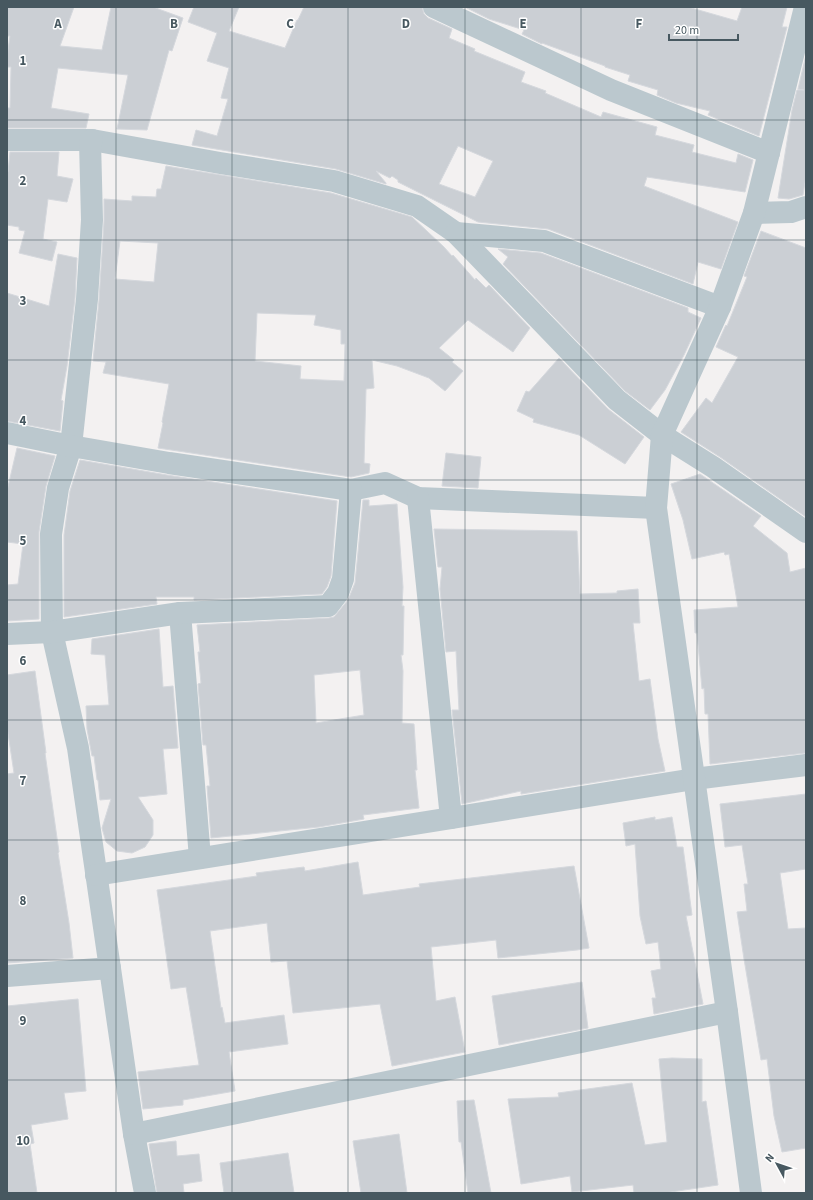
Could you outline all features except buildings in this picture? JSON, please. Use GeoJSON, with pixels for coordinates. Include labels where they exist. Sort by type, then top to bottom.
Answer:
{"type":"FeatureCollection","features":[{"type":"Feature","properties":{"kind":"street"},"geometry":{"type":"LineString","coordinates":[[434,7],[611,90],[769,153]]}},
{"type":"Feature","properties":{"kind":"street"},"geometry":{"type":"LineString","coordinates":[[751,1193],[656,508],[662,435],[720,307],[754,213],[805,7]]}},
{"type":"Feature","properties":{"kind":"street"},"geometry":{"type":"LineString","coordinates":[[7,140],[92,140],[213,162],[334,181],[417,206],[456,233],[617,400],[662,435],[713,467],[806,532]]}},
{"type":"Feature","properties":{"kind":"street"},"geometry":{"type":"LineString","coordinates":[[92,140],[90,141],[92,220],[87,299],[71,446],[58,488],[51,534],[52,632],[78,748],[134,1134],[145,1193]]}},
{"type":"Feature","properties":{"kind":"street"},"geometry":{"type":"LineString","coordinates":[[754,213],[791,212],[806,207]]}},
{"type":"Feature","properties":{"kind":"street"},"geometry":{"type":"LineString","coordinates":[[456,233],[544,241],[720,307]]}},
{"type":"Feature","properties":{"kind":"street"},"geometry":{"type":"LineString","coordinates":[[7,433],[169,463],[351,490],[386,483],[418,498],[656,508]]}},
{"type":"Feature","properties":{"kind":"street"},"geometry":{"type":"LineString","coordinates":[[7,634],[52,632],[180,613],[328,606],[338,593],[343,579],[351,490]]}},
{"type":"Feature","properties":{"kind":"street"},"geometry":{"type":"LineString","coordinates":[[418,498],[451,818]]}},
{"type":"Feature","properties":{"kind":"street"},"geometry":{"type":"LineString","coordinates":[[180,613],[200,858]]}},
{"type":"Feature","properties":{"kind":"street"},"geometry":{"type":"LineString","coordinates":[[96,874],[694,779],[806,765]]}},
{"type":"Feature","properties":{"kind":"street"},"geometry":{"type":"LineString","coordinates":[[7,976],[110,968]]}},
{"type":"Feature","properties":{"kind":"street"},"geometry":{"type":"LineString","coordinates":[[134,1134],[727,1012]]}}]}
